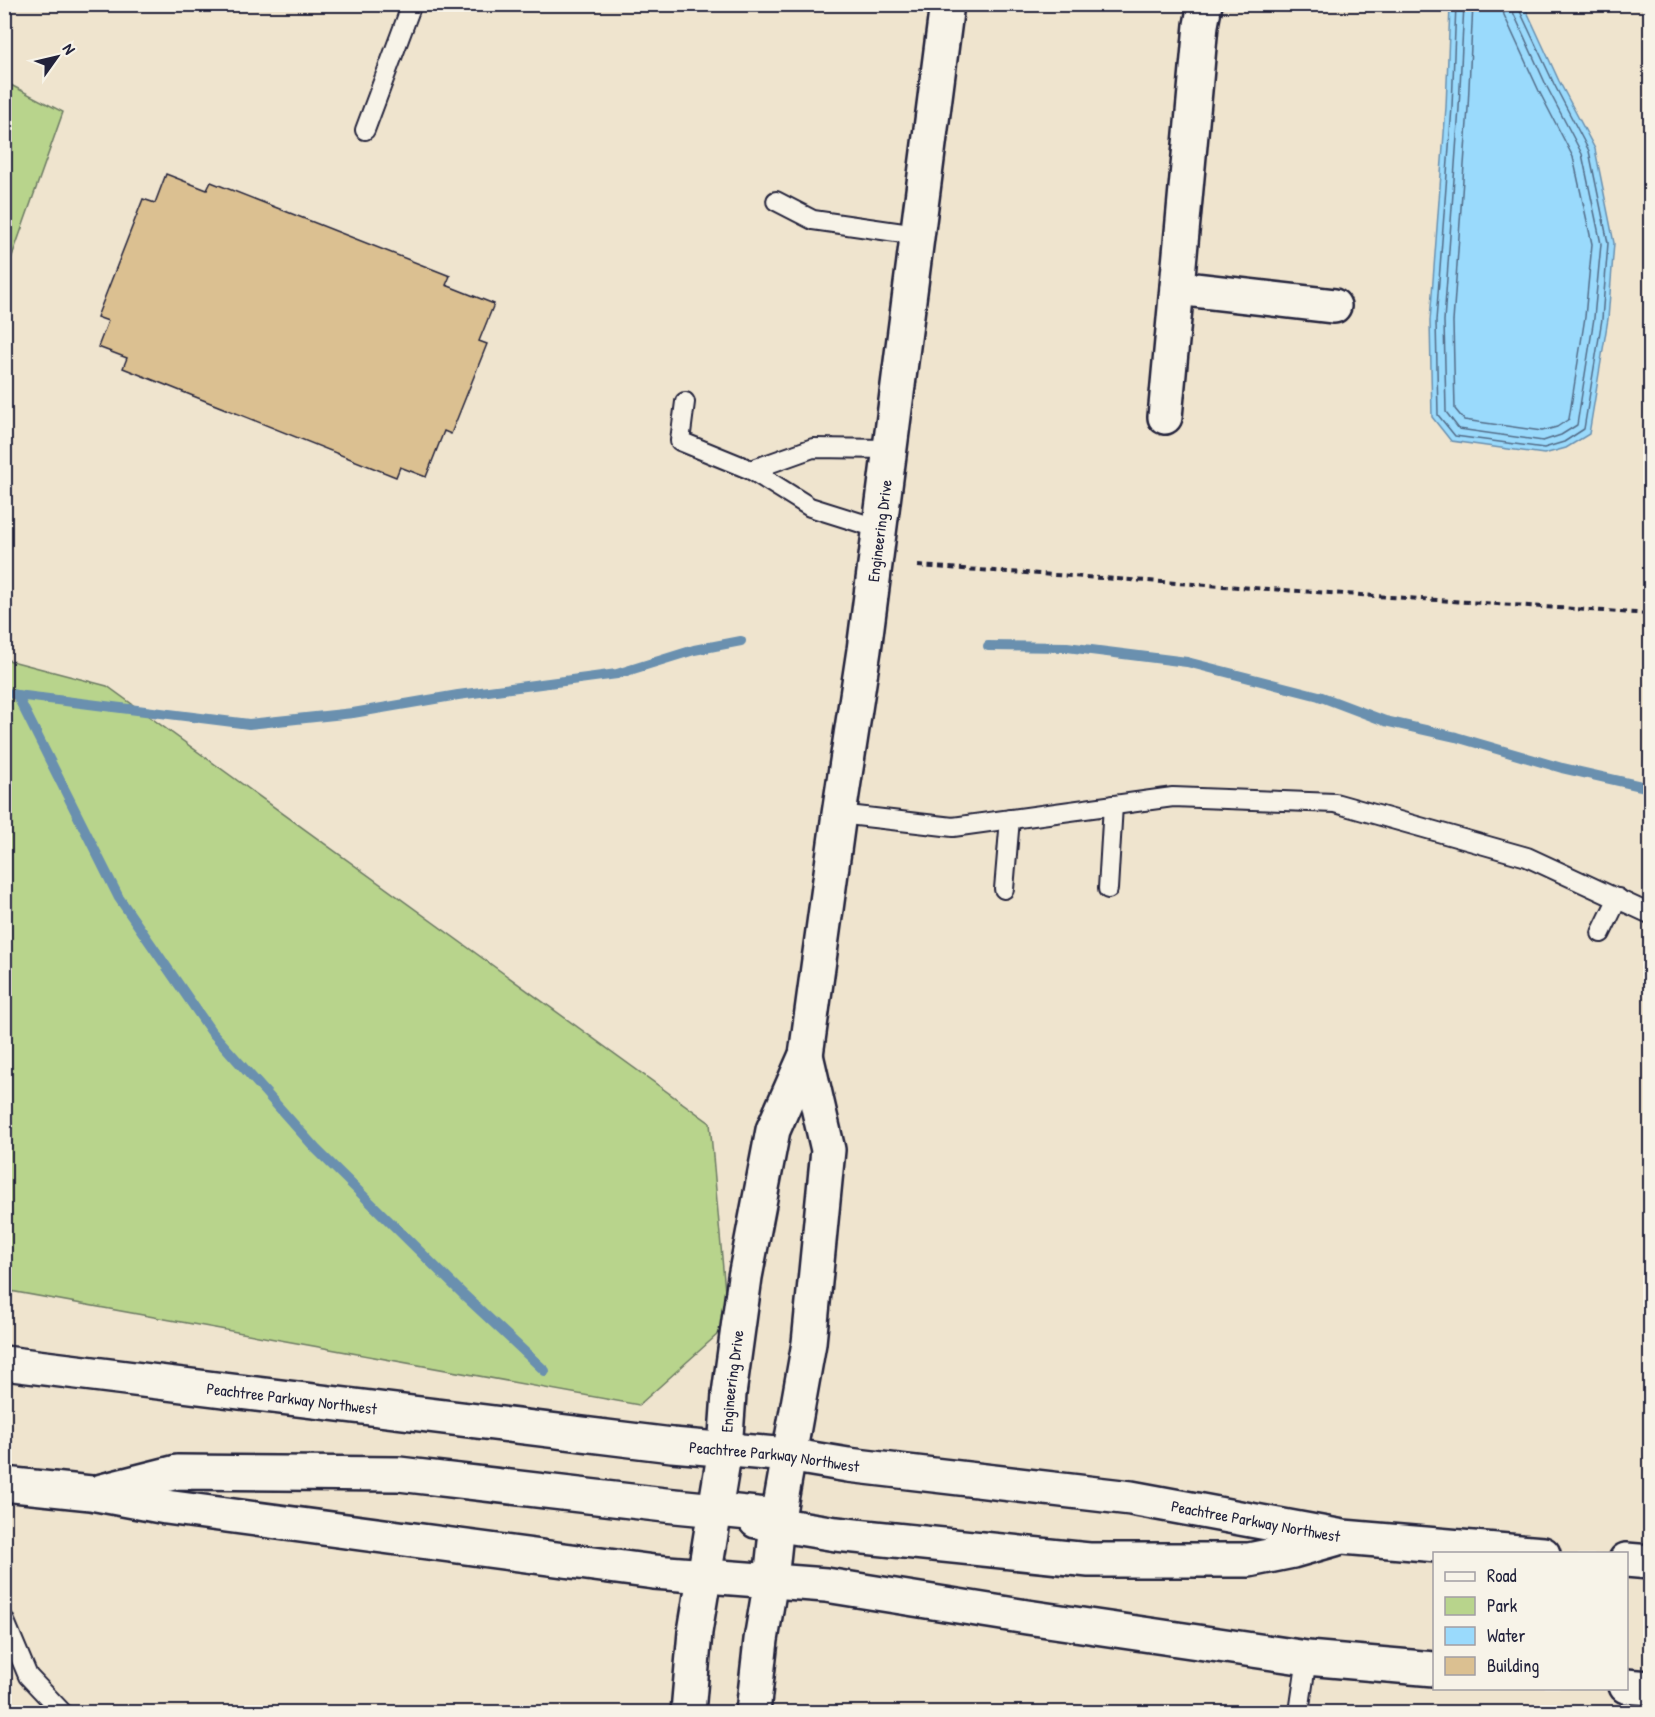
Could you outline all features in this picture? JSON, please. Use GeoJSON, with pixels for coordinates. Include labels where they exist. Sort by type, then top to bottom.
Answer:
{"type":"FeatureCollection","features":[{"type":"Feature","properties":{"kind":"main road","name":"Engineering Drive"},"geometry":{"type":"LineString","coordinates":[[688,1713],[695,1632],[725,1449],[729,1394],[745,1277],[773,1130],[806,1055],[864,650],[947,4]]}},
{"type":"Feature","properties":{"kind":"main road"},"geometry":{"type":"LineString","coordinates":[[1165,417],[1201,26],[1205,4]]}},
{"type":"Feature","properties":{"kind":"main road"},"geometry":{"type":"LineString","coordinates":[[1176,288],[1334,306]]}},
{"type":"Feature","properties":{"kind":"main road","name":"Engineering Drive"},"geometry":{"type":"LineString","coordinates":[[753,1713],[778,1520],[809,1343],[828,1150],[806,1055]]}},
{"type":"Feature","properties":{"kind":"main road","name":"Peachtree Parkway Northwest"},"geometry":{"type":"LineString","coordinates":[[4,1363],[672,1445],[788,1455],[848,1465],[1131,1498],[1343,1537],[1519,1552]]}},
{"type":"Feature","properties":{"kind":"main road"},"geometry":{"type":"LineString","coordinates":[[91,1493],[177,1472],[399,1474],[778,1520],[836,1534],[1089,1560],[1249,1560],[1343,1537]]}},
{"type":"Feature","properties":{"kind":"main road"},"geometry":{"type":"LineString","coordinates":[[4,1484],[91,1493],[166,1507],[654,1572],[826,1585],[1307,1658],[1433,1669]]}},
{"type":"Feature","properties":{"kind":"main road"},"geometry":{"type":"LineString","coordinates":[[1628,1560],[1650,1562]]}},
{"type":"Feature","properties":{"kind":"main road"},"geometry":{"type":"LineString","coordinates":[[1628,1686],[1650,1688]]}},
{"type":"Feature","properties":{"kind":"lane"},"geometry":{"type":"LineString","coordinates":[[365,130],[412,4]]}},
{"type":"Feature","properties":{"kind":"lane"},"geometry":{"type":"LineString","coordinates":[[776,201],[813,220],[917,235]]}},
{"type":"Feature","properties":{"kind":"lane"},"geometry":{"type":"LineString","coordinates":[[686,402],[680,441],[751,470],[810,507],[880,529]]}},
{"type":"Feature","properties":{"kind":"lane"},"geometry":{"type":"LineString","coordinates":[[751,470],[813,448],[890,449]]}},
{"type":"Feature","properties":{"kind":"lane"},"geometry":{"type":"LineString","coordinates":[[839,814],[953,827],[1173,797],[1335,803],[1527,857],[1650,914]]}},
{"type":"Feature","properties":{"kind":"lane"},"geometry":{"type":"LineString","coordinates":[[1108,889],[1113,805]]}},
{"type":"Feature","properties":{"kind":"lane"},"geometry":{"type":"LineString","coordinates":[[1004,889],[1010,819]]}},
{"type":"Feature","properties":{"kind":"lane"},"geometry":{"type":"LineString","coordinates":[[1601,933],[1618,898]]}},
{"type":"Feature","properties":{"kind":"lane"},"geometry":{"type":"LineString","coordinates":[[4,1619],[28,1676],[62,1713]]}},
{"type":"Feature","properties":{"kind":"lane"},"geometry":{"type":"LineString","coordinates":[[1299,1713],[1307,1658]]}},
{"type":"Feature","properties":{"kind":"path"},"geometry":{"type":"LineString","coordinates":[[918,566],[1650,614]]}},
{"type":"Feature","properties":{"kind":"shaded area"},"geometry":{"type":"Polygon","coordinates":[[[5,5],[1650,5],[1650,1712],[5,1712],[5,5]]]}},
{"type":"Feature","properties":{"kind":"green space"},"geometry":{"type":"Polygon","coordinates":[[[5,82],[63,112],[5,276],[5,82]]]}},
{"type":"Feature","properties":{"kind":"green space"},"geometry":{"type":"Polygon","coordinates":[[[4,659],[107,686],[710,1123],[728,1325],[639,1405],[5,1290],[4,659]]]}},
{"type":"Feature","properties":{"kind":"water"},"geometry":{"type":"Polygon","coordinates":[[[1452,4],[1524,5],[1559,81],[1595,149],[1614,243],[1608,319],[1589,434],[1566,448],[1544,454],[1451,441],[1432,417],[1430,321],[1452,4]]]}},
{"type":"Feature","properties":{"kind":"building"},"geometry":{"type":"Polygon","coordinates":[[[166,174],[207,190],[211,182],[450,276],[446,285],[494,304],[479,341],[487,344],[451,434],[444,431],[426,477],[400,467],[396,477],[123,368],[127,358],[98,347],[108,321],[97,317],[143,199],[155,203],[166,174]]]}},
{"type":"Feature","properties":{"kind":"waterway"},"geometry":{"type":"LineString","coordinates":[[4,692],[249,724],[353,713],[458,695],[617,674],[694,650],[741,641]]}},
{"type":"Feature","properties":{"kind":"waterway"},"geometry":{"type":"LineString","coordinates":[[988,646],[1067,647],[1187,662],[1319,696],[1385,721],[1456,737],[1562,768],[1650,788]]}},
{"type":"Feature","properties":{"kind":"waterway"},"geometry":{"type":"LineString","coordinates":[[17,695],[119,898],[211,1031],[316,1149],[464,1295],[545,1371]]}}]}
